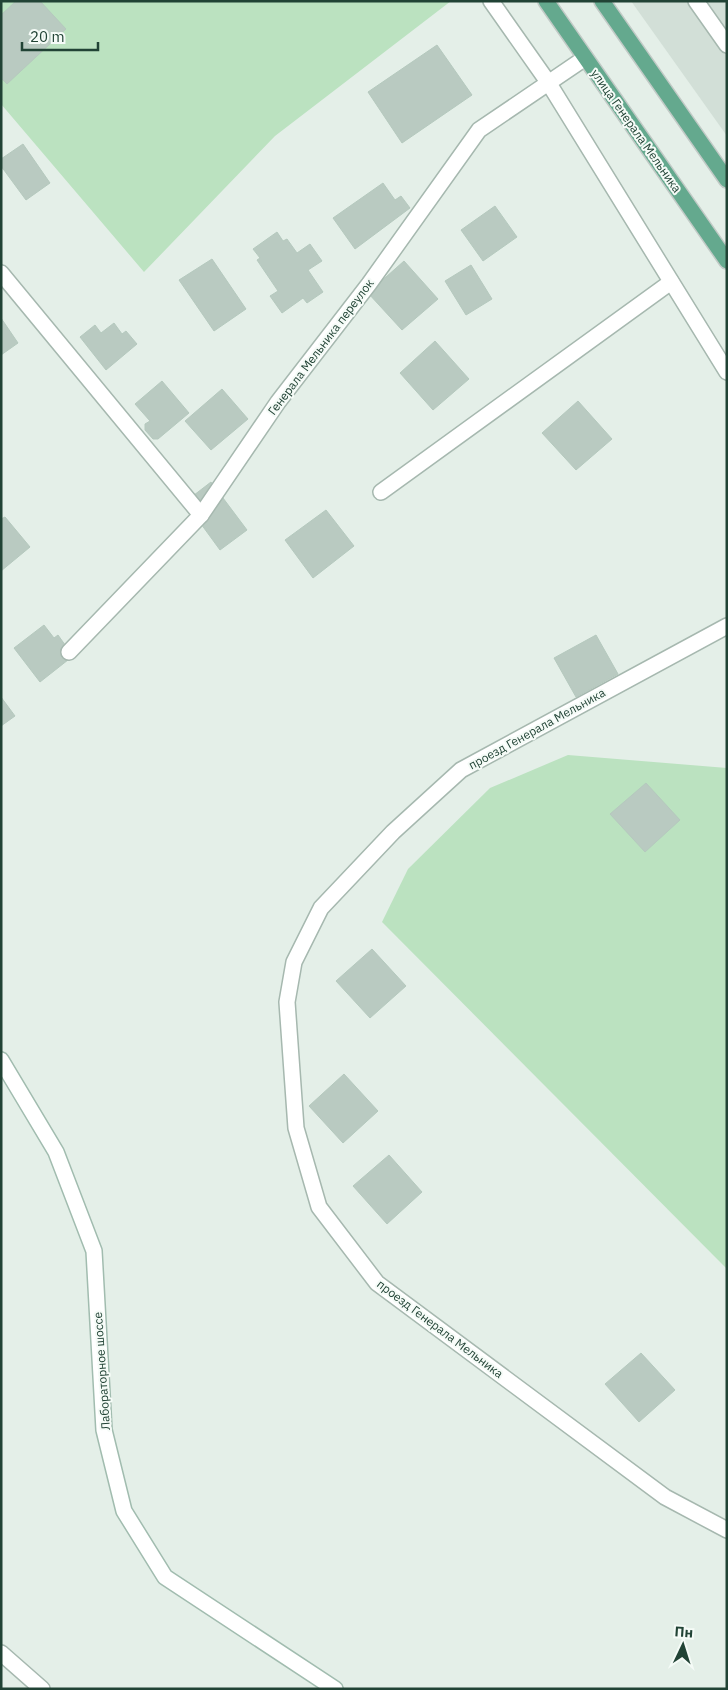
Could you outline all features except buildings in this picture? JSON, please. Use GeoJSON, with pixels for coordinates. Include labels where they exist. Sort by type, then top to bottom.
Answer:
{"type":"FeatureCollection","features":[{"type":"Feature","properties":{"kind":"main road","name":"улица Генерала Мельника"},"geometry":{"type":"LineString","coordinates":[[546,1],[727,261]]}},
{"type":"Feature","properties":{"kind":"main road"},"geometry":{"type":"LineString","coordinates":[[602,1],[727,180]]}},
{"type":"Feature","properties":{"kind":"street"},"geometry":{"type":"LineString","coordinates":[[491,1],[548,82],[727,372]]}},
{"type":"Feature","properties":{"kind":"street"},"geometry":{"type":"LineString","coordinates":[[696,1],[727,45]]}},
{"type":"Feature","properties":{"kind":"street","name":"Генерала Мельника переулок"},"geometry":{"type":"LineString","coordinates":[[69,652],[201,514],[278,402],[369,284],[479,130],[585,58]]}},
{"type":"Feature","properties":{"kind":"street"},"geometry":{"type":"LineString","coordinates":[[1,274],[201,514]]}},
{"type":"Feature","properties":{"kind":"street"},"geometry":{"type":"LineString","coordinates":[[381,492],[671,282]]}},
{"type":"Feature","properties":{"kind":"street","name":"проезд Генерала Мельника"},"geometry":{"type":"LineString","coordinates":[[727,626],[461,770],[393,832],[321,908],[294,962],[287,1002],[296,1128],[319,1207],[377,1283],[665,1497],[727,1530]]}},
{"type":"Feature","properties":{"kind":"street","name":"Лабораторное шоссе"},"geometry":{"type":"LineString","coordinates":[[1,1060],[56,1152],[94,1251],[104,1430],[124,1511],[165,1577],[335,1689]]}},
{"type":"Feature","properties":{"kind":"street"},"geometry":{"type":"LineString","coordinates":[[1,1653],[42,1689]]}},
{"type":"Feature","properties":{"kind":"shaded area"},"geometry":{"type":"Polygon","coordinates":[[[631,1],[727,1],[727,136],[631,1]]]}},
{"type":"Feature","properties":{"kind":"green space"},"geometry":{"type":"Polygon","coordinates":[[[1,1],[451,1],[275,136],[144,272],[1,104],[1,1]]]}},
{"type":"Feature","properties":{"kind":"green space"},"geometry":{"type":"Polygon","coordinates":[[[568,755],[727,768],[727,1269],[382,922],[408,869],[490,788],[568,755]]]}}]}
